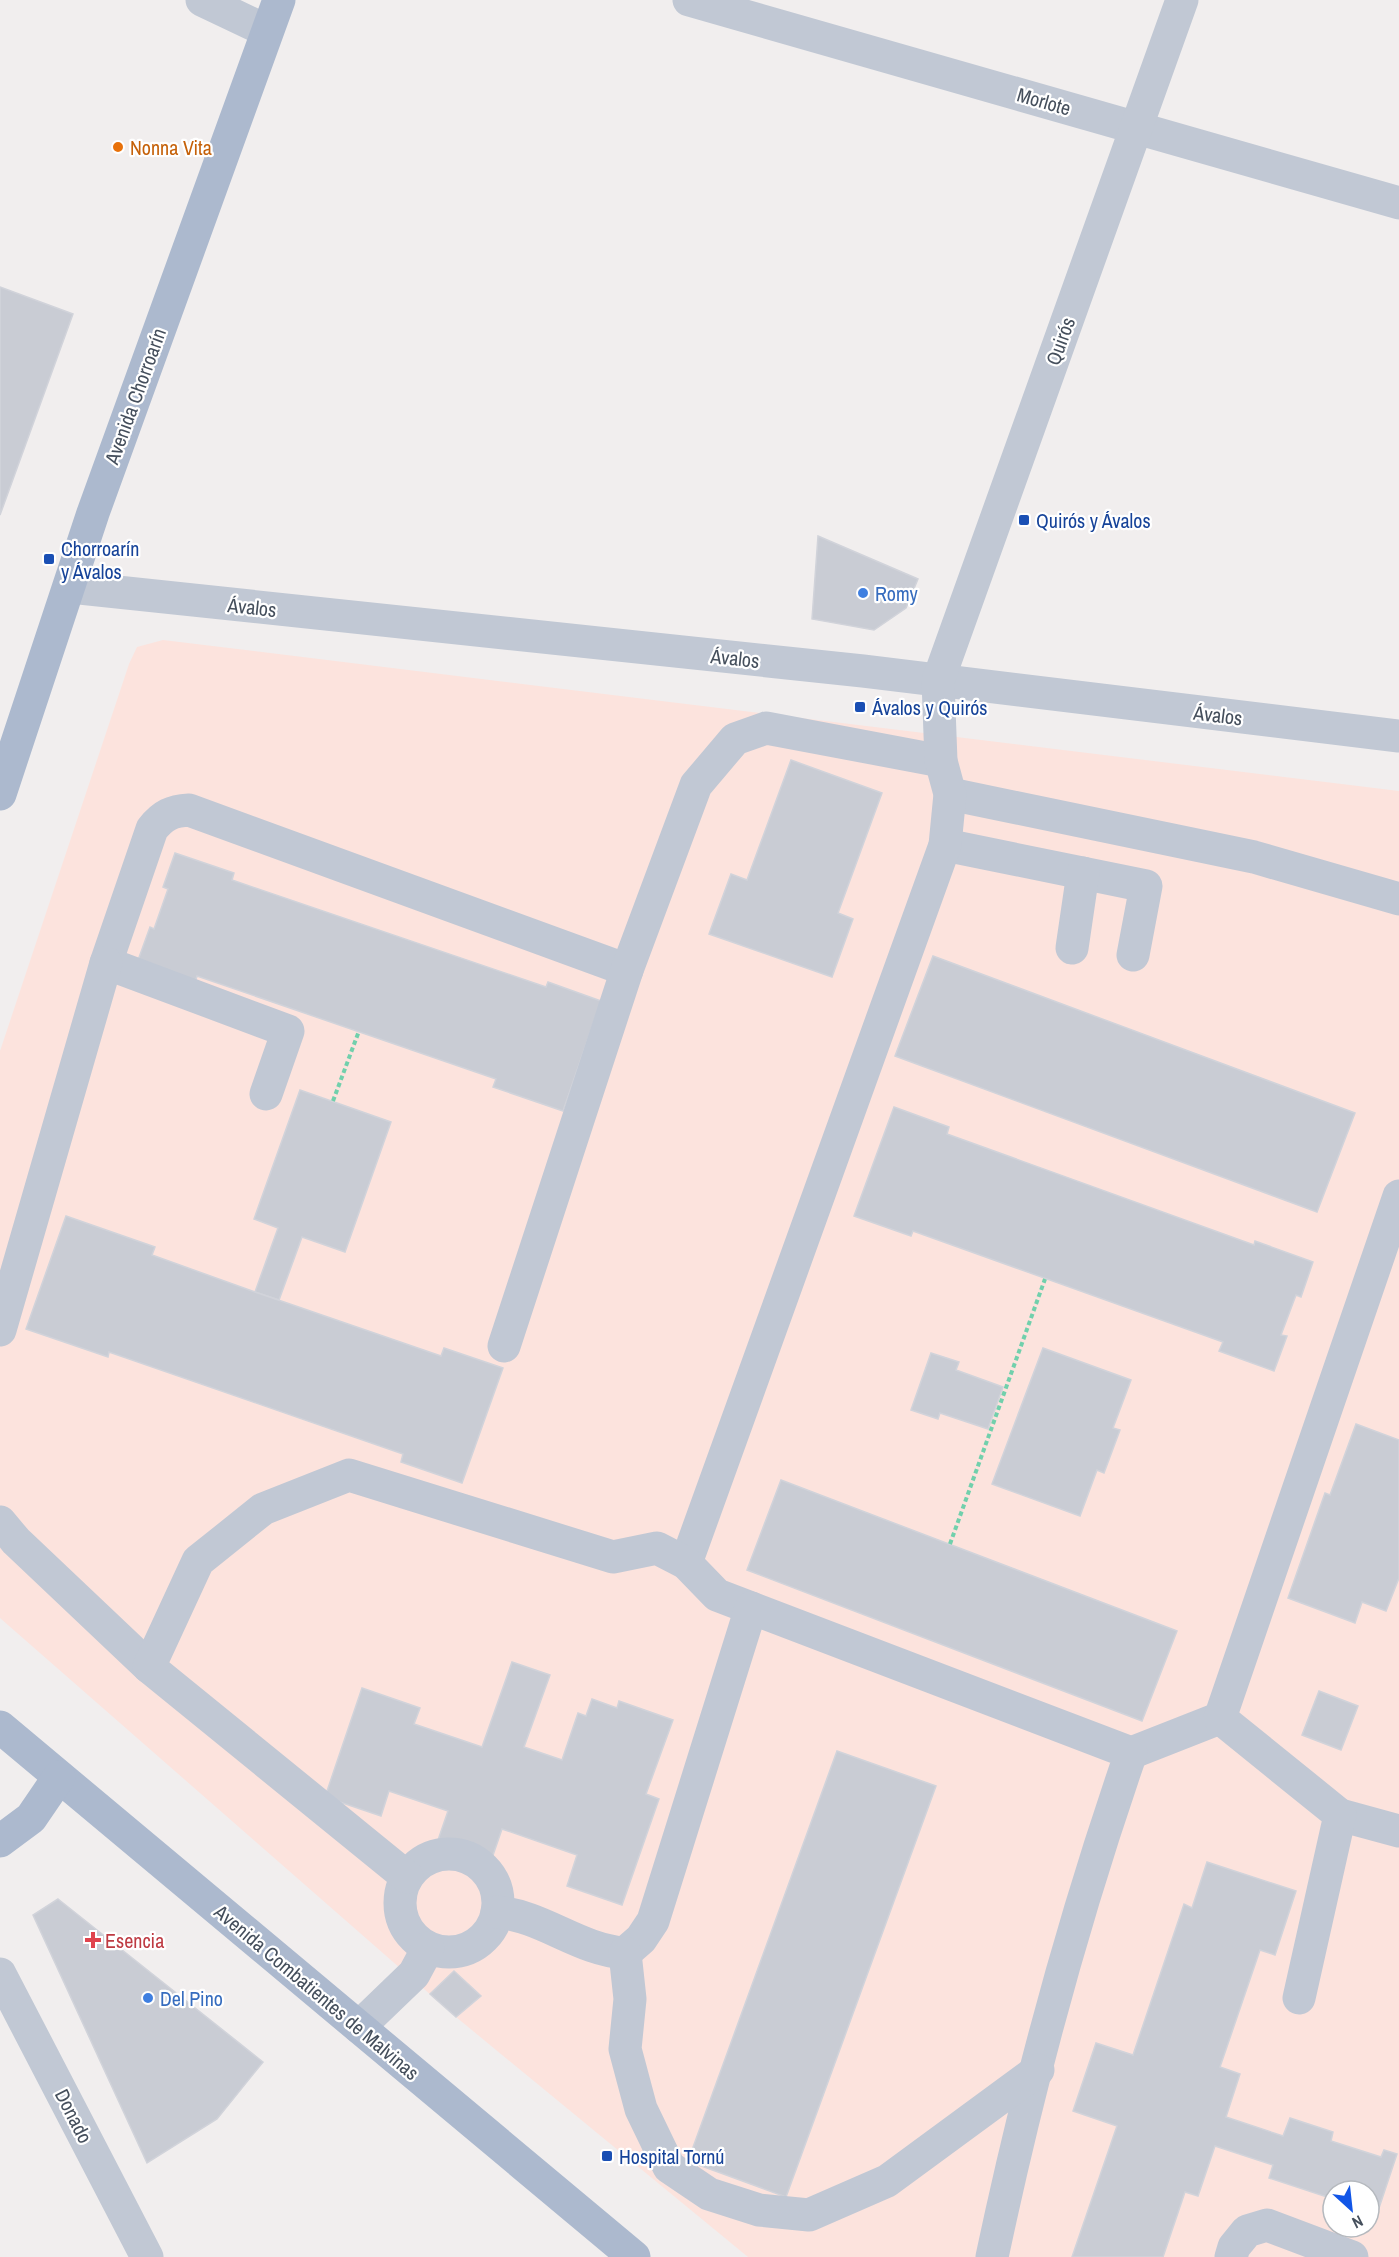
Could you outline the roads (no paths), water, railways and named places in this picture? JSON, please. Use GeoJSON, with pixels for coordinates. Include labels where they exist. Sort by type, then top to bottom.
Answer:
{"type":"FeatureCollection","features":[{"type":"Feature","properties":{"kind":"main road","name":"Avenida Chorroarín"},"geometry":{"type":"LineString","coordinates":[[0,794],[9,735],[70,587],[93,513],[279,0]]}},
{"type":"Feature","properties":{"kind":"main road","name":"Avenida Combatientes de Malvinas"},"geometry":{"type":"LineString","coordinates":[[0,1727],[634,2257]]}},
{"type":"Feature","properties":{"kind":"main road"},"geometry":{"type":"LineString","coordinates":[[0,1841],[31,1818],[59,1777]]}},
{"type":"Feature","properties":{"kind":"street"},"geometry":{"type":"LineString","coordinates":[[202,0],[267,31]]}},
{"type":"Feature","properties":{"kind":"street","name":"Morlote"},"geometry":{"type":"LineString","coordinates":[[689,0],[1399,203]]}},
{"type":"Feature","properties":{"kind":"street","name":"Quirós"},"geometry":{"type":"LineString","coordinates":[[938,681],[1182,0]]}},
{"type":"Feature","properties":{"kind":"street","name":"Ávalos"},"geometry":{"type":"LineString","coordinates":[[70,587],[938,681],[1399,736]]}},
{"type":"Feature","properties":{"kind":"street"},"geometry":{"type":"LineString","coordinates":[[686,1563],[945,845],[950,794],[941,761],[938,681]]}},
{"type":"Feature","properties":{"kind":"street"},"geometry":{"type":"LineString","coordinates":[[504,1346],[627,970],[696,786],[735,739],[766,728],[941,761]]}},
{"type":"Feature","properties":{"kind":"street"},"geometry":{"type":"LineString","coordinates":[[950,794],[1254,857],[1399,899]]}},
{"type":"Feature","properties":{"kind":"street"},"geometry":{"type":"LineString","coordinates":[[0,1330],[106,963],[152,829],[161,818],[174,811],[189,810],[627,970]]}},
{"type":"Feature","properties":{"kind":"street"},"geometry":{"type":"LineString","coordinates":[[945,845],[1146,886],[1132,955]]}},
{"type":"Feature","properties":{"kind":"street"},"geometry":{"type":"LineString","coordinates":[[1072,948],[1083,873]]}},
{"type":"Feature","properties":{"kind":"street"},"geometry":{"type":"LineString","coordinates":[[106,963],[288,1031],[266,1094]]}},
{"type":"Feature","properties":{"kind":"street"},"geometry":{"type":"LineString","coordinates":[[149,1667],[198,1561],[263,1509],[349,1474],[613,1557],[657,1548],[686,1563],[717,1595],[1131,1753],[1220,1718],[1389,1256],[1399,1196]]}},
{"type":"Feature","properties":{"kind":"street"},"geometry":{"type":"LineString","coordinates":[[0,1522],[16,1541],[149,1667],[407,1877]]}},
{"type":"Feature","properties":{"kind":"street"},"geometry":{"type":"LineString","coordinates":[[497,1912],[534,1920],[605,1952],[625,1953],[641,1940],[653,1921],[751,1608]]}},
{"type":"Feature","properties":{"kind":"street"},"geometry":{"type":"LineString","coordinates":[[1220,1718],[1340,1815],[1399,1831]]}},
{"type":"Feature","properties":{"kind":"street"},"geometry":{"type":"LineString","coordinates":[[992,2257],[1008,2181],[1090,1871],[1131,1753]]}},
{"type":"Feature","properties":{"kind":"street"},"geometry":{"type":"LineString","coordinates":[[1299,1998],[1340,1815]]}},
{"type":"Feature","properties":{"kind":"street"},"geometry":{"type":"LineString","coordinates":[[455,1854],[470,1859],[483,1868],[493,1881],[498,1896],[497,1912],[489,1932],[473,1946],[446,1953],[428,1948],[408,1932],[401,1917],[399,1901],[402,1885],[424,1861],[438,1855],[455,1854]]}},
{"type":"Feature","properties":{"kind":"street"},"geometry":{"type":"LineString","coordinates":[[359,2027],[414,1974],[428,1948]]}},
{"type":"Feature","properties":{"kind":"street"},"geometry":{"type":"LineString","coordinates":[[625,1953],[630,1999],[625,2049],[640,2109],[669,2167],[709,2194],[759,2210],[809,2215],[887,2181],[1038,2070]]}},
{"type":"Feature","properties":{"kind":"street","name":"Donado"},"geometry":{"type":"LineString","coordinates":[[0,1974],[147,2257]]}},
{"type":"Feature","properties":{"kind":"street"},"geometry":{"type":"LineString","coordinates":[[1231,2257],[1234,2247],[1248,2231],[1267,2225],[1352,2257]]}},
{"type":"Feature","properties":{"kind":"place","name":"Nonna Vita"},"geometry":{"type":"Point","coordinates":[118,147]}},
{"type":"Feature","properties":{"kind":"place","name":"Quirós y Ávalos"},"geometry":{"type":"Point","coordinates":[1024,520]}},
{"type":"Feature","properties":{"kind":"place","name":"Chorroarín y Ávalos"},"geometry":{"type":"Point","coordinates":[49,559]}},
{"type":"Feature","properties":{"kind":"place","name":"Romy"},"geometry":{"type":"Point","coordinates":[863,593]}},
{"type":"Feature","properties":{"kind":"place","name":"Ávalos y Quirós"},"geometry":{"type":"Point","coordinates":[860,707]}},
{"type":"Feature","properties":{"kind":"place","name":"Esencia"},"geometry":{"type":"Point","coordinates":[93,1940]}},
{"type":"Feature","properties":{"kind":"place","name":"Del Pino"},"geometry":{"type":"Point","coordinates":[148,1998]}},
{"type":"Feature","properties":{"kind":"place","name":"Hospital Tornú"},"geometry":{"type":"Point","coordinates":[607,2156]}}]}
